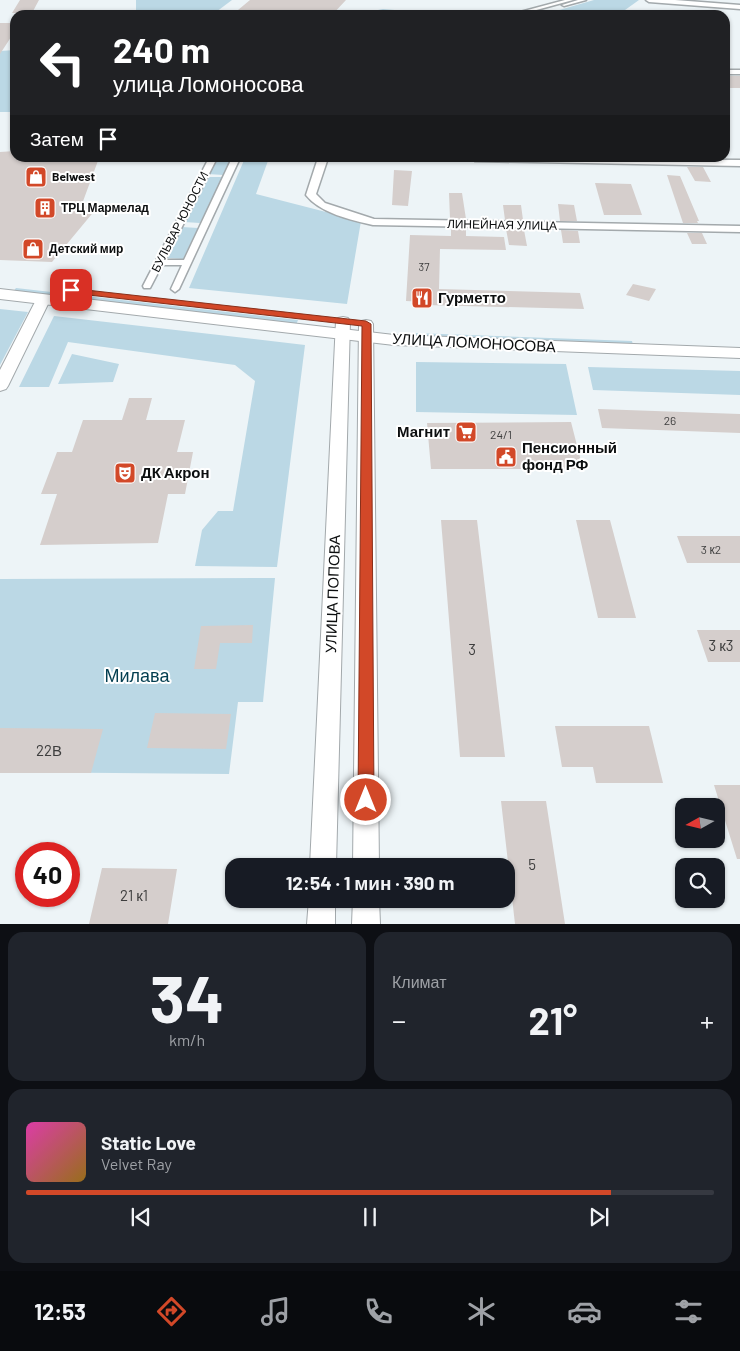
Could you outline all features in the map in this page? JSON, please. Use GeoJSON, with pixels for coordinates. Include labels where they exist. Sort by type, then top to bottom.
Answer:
{"type":"FeatureCollection","features":[{"type":"Feature","properties":{"kind":"main road","name":"УЛИЦА ЛОМОНОСОВА"},"geometry":{"type":"LineString","coordinates":[[0,282],[343,328]]}},
{"type":"Feature","properties":{"kind":"main road","name":"УЛИЦА ЛОМОНОСОВА"},"geometry":{"type":"LineString","coordinates":[[0,294],[44,300],[367,330],[493,345],[740,341]]}},
{"type":"Feature","properties":{"kind":"main road","name":"УЛИЦА ЛОМОНОСОВА"},"geometry":{"type":"LineString","coordinates":[[645,344],[740,353]]}},
{"type":"Feature","properties":{"kind":"street"},"geometry":{"type":"LineString","coordinates":[[531,10],[570,0]]}},
{"type":"Feature","properties":{"kind":"street"},"geometry":{"type":"LineString","coordinates":[[545,10],[584,0]]}},
{"type":"Feature","properties":{"kind":"street"},"geometry":{"type":"LineString","coordinates":[[649,0],[740,7]]}},
{"type":"Feature","properties":{"kind":"street","name":"БУЛЬВАР ЮНОСТИ"},"geometry":{"type":"LineString","coordinates":[[147,286],[211,162]]}},
{"type":"Feature","properties":{"kind":"street"},"geometry":{"type":"LineString","coordinates":[[175,290],[234,162]]}},
{"type":"Feature","properties":{"kind":"street","name":"ЛИНЕЙНАЯ УЛИЦА"},"geometry":{"type":"LineString","coordinates":[[322,162],[311,195],[321,205],[373,222],[740,229]]}},
{"type":"Feature","properties":{"kind":"street"},"geometry":{"type":"LineString","coordinates":[[687,162],[740,163]]}},
{"type":"Feature","properties":{"kind":"street"},"geometry":{"type":"LineString","coordinates":[[159,262],[187,264]]}},
{"type":"Feature","properties":{"kind":"street"},"geometry":{"type":"LineString","coordinates":[[0,386],[44,300]]}},
{"type":"Feature","properties":{"kind":"street","name":"УЛИЦА ПОПОВА"},"geometry":{"type":"LineString","coordinates":[[323,858],[343,328]]}},
{"type":"Feature","properties":{"kind":"street","name":"УЛИЦА ПОПОВА"},"geometry":{"type":"LineString","coordinates":[[366,858],[367,330]]}},
{"type":"Feature","properties":{"kind":"street"},"geometry":{"type":"LineString","coordinates":[[321,924],[322,908]]}},
{"type":"Feature","properties":{"kind":"street"},"geometry":{"type":"LineString","coordinates":[[366,908],[366,924]]}},
{"type":"Feature","properties":{"kind":"green space"},"geometry":{"type":"Polygon","coordinates":[[[136,0],[232,0],[219,10],[136,10],[136,0]]]}},
{"type":"Feature","properties":{"kind":"green space"},"geometry":{"type":"Polygon","coordinates":[[[594,0],[639,0],[625,10],[559,10],[594,0]]]}},
{"type":"Feature","properties":{"kind":"green space"},"geometry":{"type":"Polygon","coordinates":[[[10,50],[10,112],[0,112],[0,51],[10,50]]]}},
{"type":"Feature","properties":{"kind":"green space"},"geometry":{"type":"Polygon","coordinates":[[[215,162],[230,162],[223,175],[208,174],[215,162]]]}},
{"type":"Feature","properties":{"kind":"green space"},"geometry":{"type":"Polygon","coordinates":[[[243,162],[268,162],[256,194],[361,221],[347,304],[189,288],[243,162]]]}},
{"type":"Feature","properties":{"kind":"green space"},"geometry":{"type":"Polygon","coordinates":[[[207,177],[223,177],[200,223],[184,222],[207,177]]]}},
{"type":"Feature","properties":{"kind":"green space"},"geometry":{"type":"Polygon","coordinates":[[[182,227],[198,228],[183,259],[166,258],[182,227]]]}},
{"type":"Feature","properties":{"kind":"green space"},"geometry":{"type":"Polygon","coordinates":[[[16,288],[298,320],[296,325],[12,293],[16,288]]]}},
{"type":"Feature","properties":{"kind":"green space"},"geometry":{"type":"Polygon","coordinates":[[[0,309],[28,312],[0,365],[0,309]]]}},
{"type":"Feature","properties":{"kind":"green space"},"geometry":{"type":"Polygon","coordinates":[[[54,316],[305,345],[277,567],[195,566],[202,530],[218,511],[233,511],[255,381],[235,365],[68,342],[49,387],[19,387],[54,316]]]}},
{"type":"Feature","properties":{"kind":"green space"},"geometry":{"type":"Polygon","coordinates":[[[415,333],[632,341],[633,345],[414,337],[415,333]]]}},
{"type":"Feature","properties":{"kind":"green space"},"geometry":{"type":"Polygon","coordinates":[[[72,354],[119,364],[113,382],[58,384],[72,354]]]}},
{"type":"Feature","properties":{"kind":"green space"},"geometry":{"type":"Polygon","coordinates":[[[416,362],[566,364],[577,415],[416,412],[416,362]]]}},
{"type":"Feature","properties":{"kind":"green space"},"geometry":{"type":"Polygon","coordinates":[[[588,367],[740,371],[740,395],[593,390],[588,367]]]}},
{"type":"Feature","properties":{"kind":"green space","name":"Милава"},"geometry":{"type":"Polygon","coordinates":[[[275,578],[263,702],[238,702],[229,774],[0,772],[0,579],[275,578]]]}},
{"type":"Feature","properties":{"kind":"building"},"geometry":{"type":"Polygon","coordinates":[[[20,0],[39,0],[34,10],[14,10],[20,0]]]}},
{"type":"Feature","properties":{"kind":"building"},"geometry":{"type":"Polygon","coordinates":[[[250,0],[346,0],[337,10],[238,10],[250,0]]]}},
{"type":"Feature","properties":{"kind":"building"},"geometry":{"type":"Polygon","coordinates":[[[0,23],[10,23],[10,39],[0,54],[0,23]]]}},
{"type":"Feature","properties":{"kind":"building"},"geometry":{"type":"Polygon","coordinates":[[[730,76],[740,76],[740,88],[730,88],[730,76]]]}},
{"type":"Feature","properties":{"kind":"building","name":"ТРЦ Мармелад"},"geometry":{"type":"Polygon","coordinates":[[[10,151],[10,162],[98,162],[82,204],[96,209],[52,262],[0,260],[0,152],[10,151]]]}},
{"type":"Feature","properties":{"kind":"building"},"geometry":{"type":"Polygon","coordinates":[[[687,167],[703,167],[711,182],[695,181],[687,167]]]}},
{"type":"Feature","properties":{"kind":"building"},"geometry":{"type":"Polygon","coordinates":[[[394,170],[412,171],[408,206],[392,205],[394,170]]]}},
{"type":"Feature","properties":{"kind":"building"},"geometry":{"type":"Polygon","coordinates":[[[667,175],[680,176],[699,221],[697,221],[698,223],[683,223],[667,175]]]}},
{"type":"Feature","properties":{"kind":"building"},"geometry":{"type":"Polygon","coordinates":[[[595,183],[631,184],[642,215],[604,215],[595,183]]]}},
{"type":"Feature","properties":{"kind":"building"},"geometry":{"type":"Polygon","coordinates":[[[449,193],[462,193],[466,219],[450,219],[449,193]]]}},
{"type":"Feature","properties":{"kind":"building"},"geometry":{"type":"Polygon","coordinates":[[[558,204],[574,205],[577,221],[560,221],[558,204]]]}},
{"type":"Feature","properties":{"kind":"building"},"geometry":{"type":"Polygon","coordinates":[[[503,205],[521,205],[523,220],[505,220],[503,205]]]}},
{"type":"Feature","properties":{"kind":"building"},"geometry":{"type":"Polygon","coordinates":[[[451,228],[466,229],[466,236],[504,237],[506,250],[440,249],[439,289],[580,293],[584,309],[425,305],[425,302],[406,301],[410,235],[451,236],[451,228]]]}},
{"type":"Feature","properties":{"kind":"building"},"geometry":{"type":"Polygon","coordinates":[[[506,229],[524,230],[527,246],[509,245],[506,229]]]}},
{"type":"Feature","properties":{"kind":"building"},"geometry":{"type":"Polygon","coordinates":[[[561,230],[578,231],[580,243],[563,243],[561,230]]]}},
{"type":"Feature","properties":{"kind":"building"},"geometry":{"type":"Polygon","coordinates":[[[687,233],[702,233],[707,244],[692,244],[687,233]]]}},
{"type":"Feature","properties":{"kind":"building"},"geometry":{"type":"Polygon","coordinates":[[[633,284],[656,289],[649,301],[626,295],[633,284]]]}},
{"type":"Feature","properties":{"kind":"building"},"geometry":{"type":"Polygon","coordinates":[[[129,398],[152,398],[146,420],[185,420],[177,452],[193,452],[185,494],[168,494],[158,543],[40,545],[57,494],[41,494],[57,452],[72,452],[83,420],[122,420],[129,398]]]}},
{"type":"Feature","properties":{"kind":"building"},"geometry":{"type":"Polygon","coordinates":[[[598,409],[740,414],[740,433],[602,428],[598,409]]]}},
{"type":"Feature","properties":{"kind":"building"},"geometry":{"type":"Polygon","coordinates":[[[571,422],[583,469],[431,469],[427,423],[571,422]]]}},
{"type":"Feature","properties":{"kind":"building"},"geometry":{"type":"Polygon","coordinates":[[[441,520],[477,520],[505,757],[460,757],[441,520]]]}},
{"type":"Feature","properties":{"kind":"building"},"geometry":{"type":"Polygon","coordinates":[[[576,520],[610,520],[636,618],[598,618],[576,520]]]}},
{"type":"Feature","properties":{"kind":"building"},"geometry":{"type":"Polygon","coordinates":[[[677,536],[740,536],[740,563],[687,563],[677,536]]]}},
{"type":"Feature","properties":{"kind":"building"},"geometry":{"type":"Polygon","coordinates":[[[253,625],[252,643],[220,643],[216,669],[194,669],[201,626],[253,625]]]}},
{"type":"Feature","properties":{"kind":"building"},"geometry":{"type":"Polygon","coordinates":[[[697,630],[740,630],[740,662],[708,662],[697,630]]]}},
{"type":"Feature","properties":{"kind":"building"},"geometry":{"type":"Polygon","coordinates":[[[155,713],[231,714],[226,749],[147,748],[155,713]]]}},
{"type":"Feature","properties":{"kind":"building"},"geometry":{"type":"Polygon","coordinates":[[[555,726],[649,726],[663,783],[596,783],[593,767],[562,767],[555,726]]]}},
{"type":"Feature","properties":{"kind":"building"},"geometry":{"type":"Polygon","coordinates":[[[0,728],[103,729],[91,773],[0,773],[0,728]]]}},
{"type":"Feature","properties":{"kind":"building"},"geometry":{"type":"Polygon","coordinates":[[[714,785],[740,785],[740,859],[737,859],[725,820],[725,798],[718,798],[714,785]]]}},
{"type":"Feature","properties":{"kind":"building"},"geometry":{"type":"Polygon","coordinates":[[[501,801],[546,801],[565,924],[515,924],[513,908],[515,908],[515,858],[507,858],[501,801]]]}},
{"type":"Feature","properties":{"kind":"building"},"geometry":{"type":"Polygon","coordinates":[[[102,868],[177,869],[168,924],[89,924],[102,868]]]}},
{"type":"Feature","properties":{"kind":"place","name":"Belwest"},"geometry":{"type":"Point","coordinates":[36,177]}},
{"type":"Feature","properties":{"kind":"place","name":"ТРЦ Мармелад"},"geometry":{"type":"Point","coordinates":[45,208]}},
{"type":"Feature","properties":{"kind":"place","name":"Детский мир"},"geometry":{"type":"Point","coordinates":[33,249]}},
{"type":"Feature","properties":{"kind":"place","name":"Гурметто"},"geometry":{"type":"Point","coordinates":[422,298]}},
{"type":"Feature","properties":{"kind":"place","name":"Магнит"},"geometry":{"type":"Point","coordinates":[466,432]}},
{"type":"Feature","properties":{"kind":"place","name":"Пенсионный фонд РФ"},"geometry":{"type":"Point","coordinates":[506,457]}},
{"type":"Feature","properties":{"kind":"place","name":"ДК Акрон"},"geometry":{"type":"Point","coordinates":[125,473]}},
{"type":"Feature","properties":{"kind":"route"},"geometry":{"type":"LineString","coordinates":[[71,290],[366,324],[366,800]]}}]}
